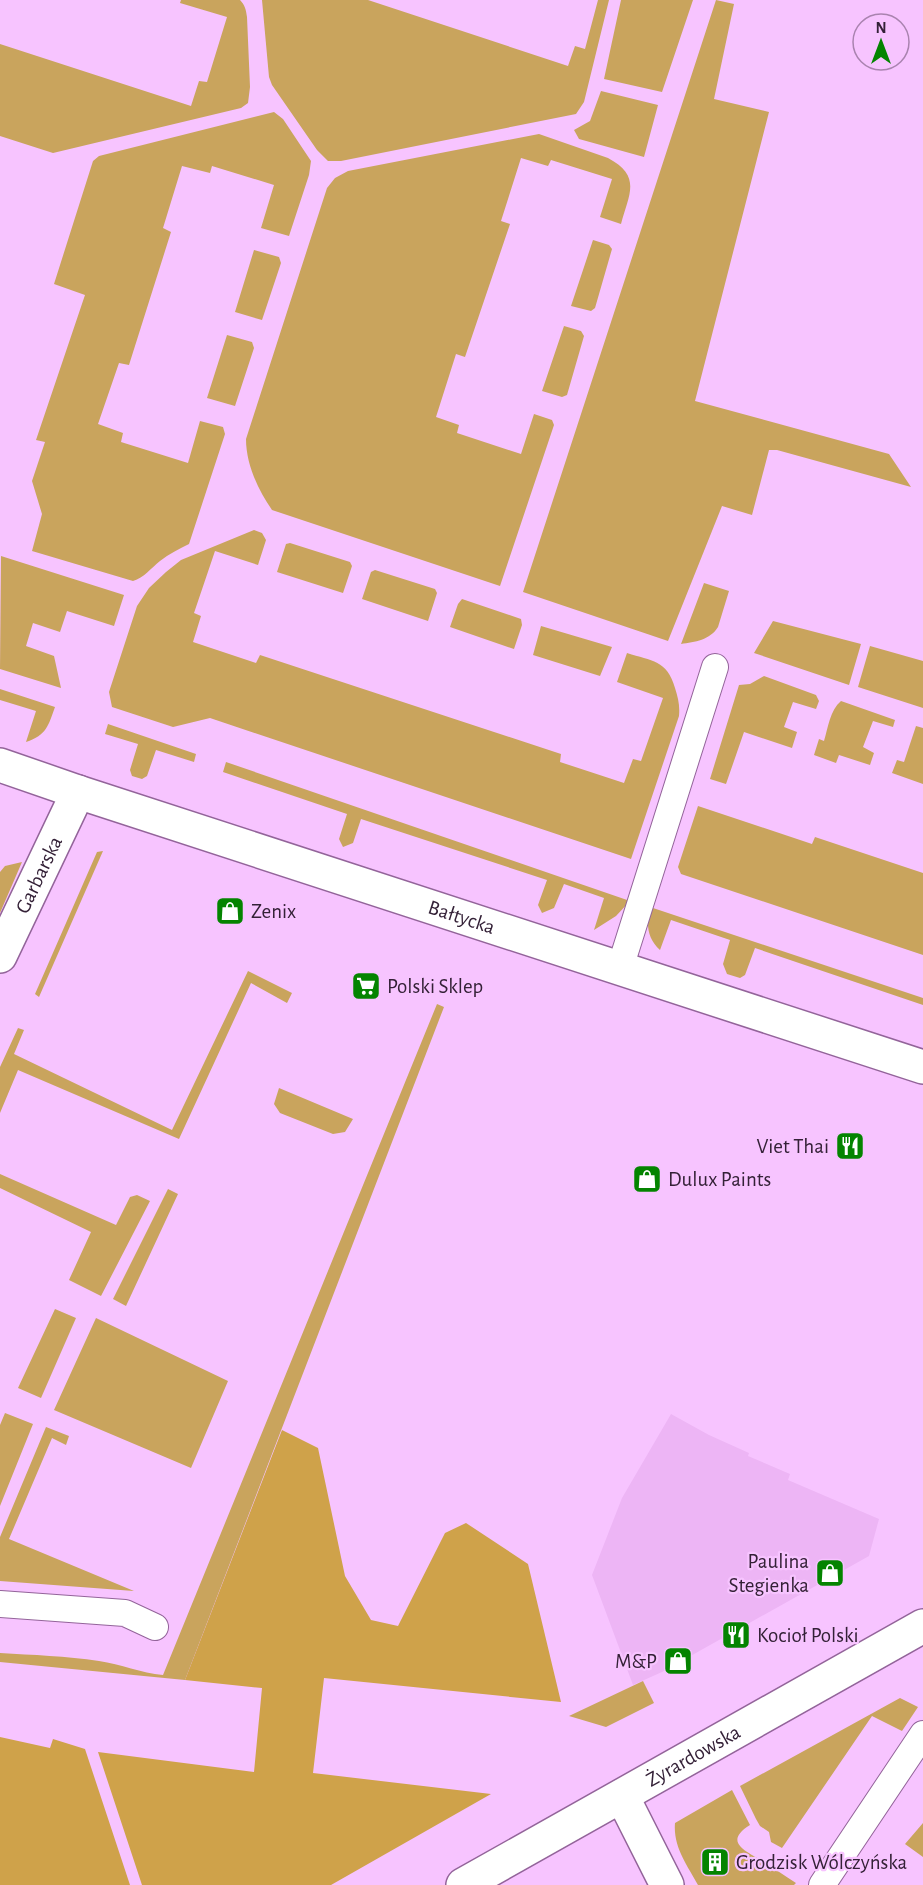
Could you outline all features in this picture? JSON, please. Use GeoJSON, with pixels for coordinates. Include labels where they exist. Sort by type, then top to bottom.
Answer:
{"type":"FeatureCollection","features":[{"type":"Feature","properties":{"kind":"street","name":"Bałtycka"},"geometry":{"type":"LineString","coordinates":[[0,765],[923,1067]]}},
{"type":"Feature","properties":{"kind":"street","name":"Garbarska"},"geometry":{"type":"LineString","coordinates":[[0,956],[78,792]]}},
{"type":"Feature","properties":{"kind":"street","name":"Żyrardowska"},"geometry":{"type":"LineString","coordinates":[[463,1885],[923,1626]]}},
{"type":"Feature","properties":{"kind":"street"},"geometry":{"type":"LineString","coordinates":[[622,1796],[667,1885]]}},
{"type":"Feature","properties":{"kind":"lane"},"geometry":{"type":"LineString","coordinates":[[620,968],[715,667]]}},
{"type":"Feature","properties":{"kind":"lane"},"geometry":{"type":"LineString","coordinates":[[0,1604],[125,1613],[155,1627]]}},
{"type":"Feature","properties":{"kind":"lane"},"geometry":{"type":"LineString","coordinates":[[822,1885],[923,1734]]}},
{"type":"Feature","properties":{"kind":"shaded area"},"geometry":{"type":"Polygon","coordinates":[[[181,0],[240,0],[243,4],[247,17],[250,87],[248,103],[241,108],[53,153],[0,136],[0,44],[191,106],[199,81],[207,82],[227,17],[180,3],[181,0]]]}},
{"type":"Feature","properties":{"kind":"shaded area"},"geometry":{"type":"Polygon","coordinates":[[[262,0],[368,0],[568,66],[575,46],[585,49],[598,0],[609,0],[584,102],[576,114],[341,161],[328,161],[317,150],[272,85],[269,77],[262,0]]]}},
{"type":"Feature","properties":{"kind":"shaded area"},"geometry":{"type":"Polygon","coordinates":[[[621,0],[693,0],[662,92],[604,79],[621,0]]]}},
{"type":"Feature","properties":{"kind":"shaded area"},"geometry":{"type":"Polygon","coordinates":[[[716,0],[734,4],[714,99],[769,112],[695,401],[889,454],[911,487],[777,450],[769,450],[752,515],[722,506],[668,641],[523,592],[716,0]]]}},
{"type":"Feature","properties":{"kind":"shaded area"},"geometry":{"type":"Polygon","coordinates":[[[601,91],[658,105],[644,157],[579,139],[574,130],[590,121],[601,91]]]}},
{"type":"Feature","properties":{"kind":"shaded area"},"geometry":{"type":"Polygon","coordinates":[[[274,112],[283,119],[311,161],[309,175],[289,236],[261,228],[274,185],[212,166],[210,173],[182,166],[163,228],[171,232],[129,365],[119,363],[98,424],[123,433],[121,442],[188,463],[200,421],[223,427],[225,434],[189,544],[167,556],[133,581],[32,551],[42,514],[32,481],[45,442],[36,440],[85,295],[54,284],[93,161],[99,156],[274,112]]]}},
{"type":"Feature","properties":{"kind":"shaded area"},"geometry":{"type":"Polygon","coordinates":[[[539,134],[608,158],[626,172],[630,186],[621,224],[600,217],[612,179],[551,160],[548,166],[521,158],[501,221],[510,224],[465,357],[456,354],[436,417],[459,425],[457,433],[521,454],[534,414],[552,420],[554,425],[500,586],[272,510],[254,476],[248,458],[246,439],[327,188],[335,178],[348,171],[539,134]]]}},
{"type":"Feature","properties":{"kind":"shaded area"},"geometry":{"type":"Polygon","coordinates":[[[593,240],[609,245],[612,249],[595,308],[591,311],[571,306],[593,240]]]}},
{"type":"Feature","properties":{"kind":"shaded area"},"geometry":{"type":"Polygon","coordinates":[[[254,250],[279,257],[281,263],[262,320],[235,312],[254,250]]]}},
{"type":"Feature","properties":{"kind":"shaded area"},"geometry":{"type":"Polygon","coordinates":[[[564,326],[581,331],[584,336],[567,395],[562,397],[542,391],[564,326]]]}},
{"type":"Feature","properties":{"kind":"shaded area"},"geometry":{"type":"Polygon","coordinates":[[[227,335],[252,342],[254,348],[235,406],[207,398],[227,335]]]}},
{"type":"Feature","properties":{"kind":"shaded area"},"geometry":{"type":"Polygon","coordinates":[[[254,530],[262,533],[266,540],[258,565],[215,551],[194,613],[201,616],[193,642],[256,663],[260,655],[561,754],[560,762],[624,783],[633,759],[641,761],[663,698],[617,682],[627,653],[651,660],[663,667],[672,679],[675,688],[679,716],[631,859],[210,718],[173,727],[112,707],[109,692],[137,606],[149,588],[181,560],[254,530]]]}},
{"type":"Feature","properties":{"kind":"shaded area"},"geometry":{"type":"Polygon","coordinates":[[[290,543],[350,562],[352,566],[343,593],[277,572],[286,544],[290,543]]]}},
{"type":"Feature","properties":{"kind":"shaded area"},"geometry":{"type":"Polygon","coordinates":[[[1,556],[124,595],[114,626],[67,611],[60,632],[33,623],[26,646],[54,656],[61,688],[0,669],[1,556]]]}},
{"type":"Feature","properties":{"kind":"shaded area"},"geometry":{"type":"Polygon","coordinates":[[[375,570],[435,589],[437,593],[428,621],[362,599],[371,572],[375,570]]]}},
{"type":"Feature","properties":{"kind":"shaded area"},"geometry":{"type":"Polygon","coordinates":[[[704,583],[729,591],[718,627],[706,638],[681,644],[704,583]]]}},
{"type":"Feature","properties":{"kind":"shaded area"},"geometry":{"type":"Polygon","coordinates":[[[462,599],[521,619],[522,625],[514,649],[450,627],[462,599]]]}},
{"type":"Feature","properties":{"kind":"shaded area"},"geometry":{"type":"Polygon","coordinates":[[[773,621],[861,644],[849,685],[754,653],[773,621]]]}},
{"type":"Feature","properties":{"kind":"shaded area"},"geometry":{"type":"Polygon","coordinates":[[[541,626],[612,647],[600,676],[533,655],[541,626]]]}},
{"type":"Feature","properties":{"kind":"shaded area"},"geometry":{"type":"Polygon","coordinates":[[[870,646],[923,661],[923,708],[858,687],[870,646]]]}},
{"type":"Feature","properties":{"kind":"shaded area"},"geometry":{"type":"Polygon","coordinates":[[[764,676],[816,695],[819,701],[816,709],[793,702],[784,727],[797,732],[792,748],[744,732],[726,784],[710,779],[739,685],[750,684],[764,676]]]}},
{"type":"Feature","properties":{"kind":"shaded area"},"geometry":{"type":"Polygon","coordinates":[[[0,689],[55,707],[43,733],[26,742],[36,711],[0,700],[0,689]]]}},
{"type":"Feature","properties":{"kind":"shaded area"},"geometry":{"type":"Polygon","coordinates":[[[841,701],[895,720],[893,727],[873,721],[863,747],[874,753],[870,765],[839,755],[836,763],[814,755],[819,739],[824,741],[832,714],[841,701]]]}},
{"type":"Feature","properties":{"kind":"shaded area"},"geometry":{"type":"Polygon","coordinates":[[[108,724],[196,754],[194,762],[156,750],[147,776],[142,779],[132,776],[130,770],[138,744],[105,734],[108,724]]]}},
{"type":"Feature","properties":{"kind":"shaded area"},"geometry":{"type":"Polygon","coordinates":[[[916,726],[923,728],[923,784],[892,773],[897,760],[904,762],[916,726]]]}},
{"type":"Feature","properties":{"kind":"shaded area"},"geometry":{"type":"Polygon","coordinates":[[[226,762],[630,901],[616,916],[594,930],[604,898],[564,884],[554,908],[542,913],[538,905],[547,880],[361,819],[353,843],[343,847],[339,839],[347,814],[223,772],[226,762]]]}},
{"type":"Feature","properties":{"kind":"shaded area"},"geometry":{"type":"Polygon","coordinates":[[[698,806],[812,844],[815,837],[923,873],[923,955],[681,874],[678,867],[698,806]]]}},
{"type":"Feature","properties":{"kind":"shaded area"},"geometry":{"type":"Polygon","coordinates":[[[103,851],[39,997],[35,994],[97,852],[103,851]]]}},
{"type":"Feature","properties":{"kind":"shaded area"},"geometry":{"type":"Polygon","coordinates":[[[22,862],[0,913],[0,872],[5,866],[22,862]]]}},
{"type":"Feature","properties":{"kind":"shaded area"},"geometry":{"type":"Polygon","coordinates":[[[650,907],[923,998],[923,1005],[755,948],[745,975],[740,978],[727,974],[723,964],[730,940],[671,920],[660,950],[650,936],[648,919],[650,907]]]}},
{"type":"Feature","properties":{"kind":"shaded area"},"geometry":{"type":"Polygon","coordinates":[[[248,971],[292,993],[287,1003],[251,983],[179,1139],[18,1070],[0,1113],[0,1067],[18,1028],[24,1030],[14,1054],[172,1130],[248,971]]]}},
{"type":"Feature","properties":{"kind":"shaded area"},"geometry":{"type":"Polygon","coordinates":[[[437,1004],[444,1007],[185,1680],[0,1662],[0,1653],[62,1657],[107,1662],[163,1675],[437,1004]]]}},
{"type":"Feature","properties":{"kind":"shaded area"},"geometry":{"type":"Polygon","coordinates":[[[279,1088],[353,1119],[345,1132],[333,1134],[280,1113],[274,1104],[279,1088]]]}},
{"type":"Feature","properties":{"kind":"shaded area"},"geometry":{"type":"Polygon","coordinates":[[[0,1174],[116,1225],[130,1197],[137,1195],[150,1201],[101,1296],[69,1280],[91,1232],[0,1188],[0,1174]]]}},
{"type":"Feature","properties":{"kind":"shaded area"},"geometry":{"type":"Polygon","coordinates":[[[168,1189],[178,1194],[126,1306],[113,1299],[168,1189]]]}},
{"type":"Feature","properties":{"kind":"shaded area"},"geometry":{"type":"Polygon","coordinates":[[[55,1309],[76,1318],[41,1398],[18,1388],[55,1309]]]}},
{"type":"Feature","properties":{"kind":"shaded area"},"geometry":{"type":"Polygon","coordinates":[[[96,1318],[228,1381],[191,1468],[54,1410],[96,1318]]]}},
{"type":"Feature","properties":{"kind":"shaded area"},"geometry":{"type":"Polygon","coordinates":[[[5,1413],[33,1424],[0,1506],[0,1425],[5,1413]]]}},
{"type":"Feature","properties":{"kind":"shaded area"},"geometry":{"type":"Polygon","coordinates":[[[671,1414],[749,1453],[748,1456],[790,1474],[788,1480],[879,1519],[869,1556],[662,1672],[633,1685],[592,1575],[622,1498],[671,1414]]]}},
{"type":"Feature","properties":{"kind":"shaded area"},"geometry":{"type":"Polygon","coordinates":[[[46,1427],[69,1436],[66,1445],[52,1438],[9,1539],[134,1591],[0,1581],[0,1537],[46,1427]]]}},
{"type":"Feature","properties":{"kind":"shaded area"},"geometry":{"type":"Polygon","coordinates":[[[282,1430],[318,1448],[345,1576],[371,1620],[398,1626],[445,1533],[466,1523],[528,1564],[561,1702],[324,1678],[313,1773],[491,1794],[331,1885],[142,1885],[98,1752],[254,1772],[262,1688],[185,1680],[282,1430]]]}},
{"type":"Feature","properties":{"kind":"shaded area"},"geometry":{"type":"Polygon","coordinates":[[[643,1681],[654,1703],[606,1727],[569,1716],[643,1681]]]}},
{"type":"Feature","properties":{"kind":"shaded area"},"geometry":{"type":"Polygon","coordinates":[[[900,1698],[918,1707],[902,1731],[872,1716],[782,1848],[771,1842],[769,1832],[760,1826],[740,1786],[900,1698]]]}},
{"type":"Feature","properties":{"kind":"shaded area"},"geometry":{"type":"Polygon","coordinates":[[[0,1737],[50,1748],[53,1739],[85,1749],[130,1885],[0,1885],[0,1737]]]}},
{"type":"Feature","properties":{"kind":"shaded area"},"geometry":{"type":"Polygon","coordinates":[[[732,1790],[750,1825],[738,1837],[740,1847],[796,1883],[794,1885],[698,1885],[678,1848],[675,1823],[732,1790]]]}},
{"type":"Feature","properties":{"kind":"shaded area"},"geometry":{"type":"Polygon","coordinates":[[[923,1823],[923,1857],[905,1844],[923,1823]]]}},
{"type":"Feature","properties":{"kind":"place","name":"Zenix"},"geometry":{"type":"Point","coordinates":[230,911]}},
{"type":"Feature","properties":{"kind":"place","name":"Polski Sklep"},"geometry":{"type":"Point","coordinates":[366,986]}},
{"type":"Feature","properties":{"kind":"place","name":"Viet Thai"},"geometry":{"type":"Point","coordinates":[850,1146]}},
{"type":"Feature","properties":{"kind":"place","name":"Dulux Paints"},"geometry":{"type":"Point","coordinates":[647,1179]}},
{"type":"Feature","properties":{"kind":"place","name":"Paulina Stegienka"},"geometry":{"type":"Point","coordinates":[830,1573]}},
{"type":"Feature","properties":{"kind":"place","name":"Kocioł Polski"},"geometry":{"type":"Point","coordinates":[736,1635]}},
{"type":"Feature","properties":{"kind":"place","name":"M&P"},"geometry":{"type":"Point","coordinates":[678,1661]}},
{"type":"Feature","properties":{"kind":"place","name":"Grodzisk Wólczyńska"},"geometry":{"type":"Point","coordinates":[715,1862]}}]}
